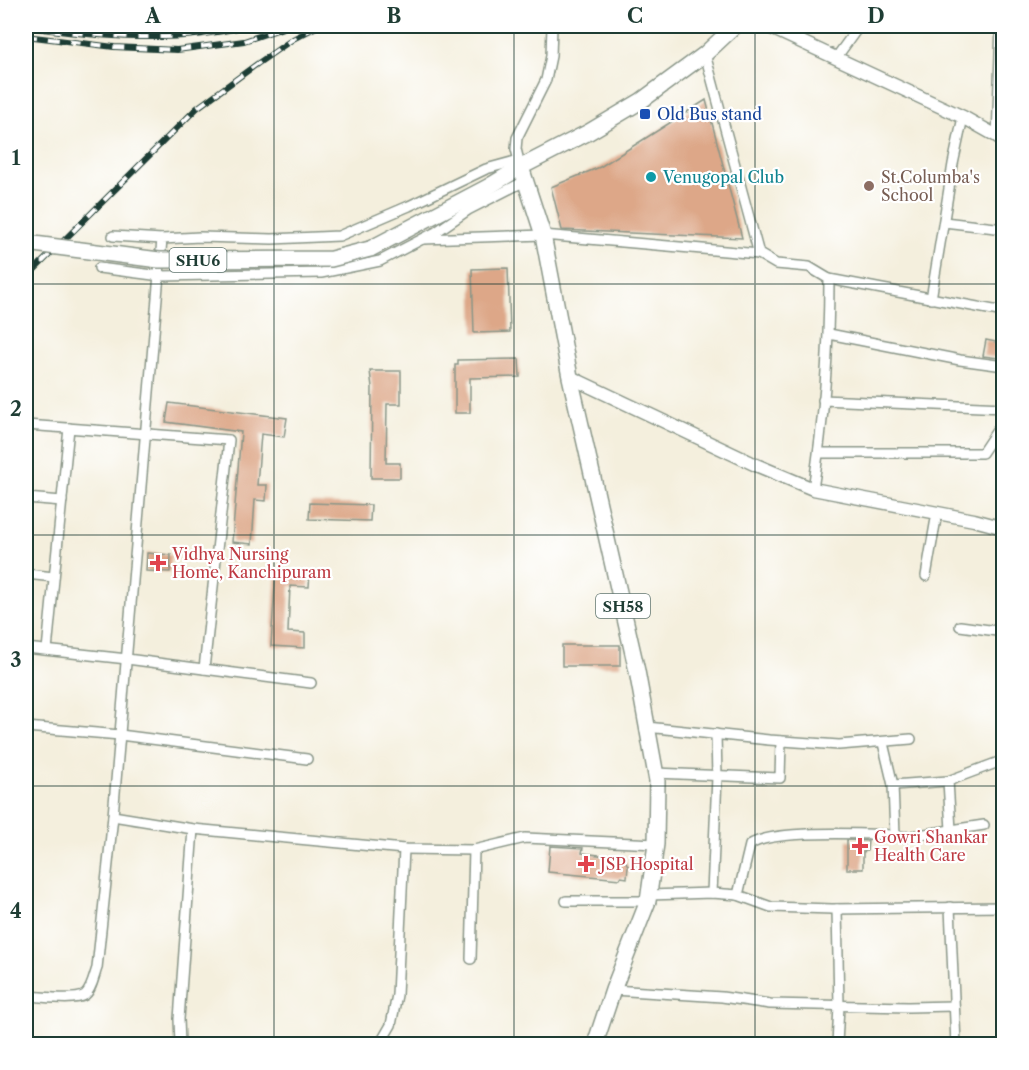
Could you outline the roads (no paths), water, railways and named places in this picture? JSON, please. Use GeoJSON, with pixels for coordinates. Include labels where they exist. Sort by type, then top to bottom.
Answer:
{"type":"FeatureCollection","features":[{"type":"Feature","properties":{"kind":"main road","name":"SHU6"},"geometry":{"type":"LineString","coordinates":[[26,243],[159,260],[331,260],[370,249],[522,169],[641,101],[705,54],[735,26]]}},
{"type":"Feature","properties":{"kind":"main road","name":"SH58"},"geometry":{"type":"LineString","coordinates":[[522,169],[543,235],[570,377],[637,671],[655,774],[656,844],[649,898],[613,990],[595,1044]]}},
{"type":"Feature","properties":{"kind":"street"},"geometry":{"type":"LineString","coordinates":[[522,169],[516,149],[517,138],[546,80],[551,56],[552,26]]}},
{"type":"Feature","properties":{"kind":"street"},"geometry":{"type":"LineString","coordinates":[[767,26],[963,117],[1000,139]]}},
{"type":"Feature","properties":{"kind":"street"},"geometry":{"type":"LineString","coordinates":[[836,58],[859,26]]}},
{"type":"Feature","properties":{"kind":"street"},"geometry":{"type":"LineString","coordinates":[[1000,139],[1001,26]]}},
{"type":"Feature","properties":{"kind":"street"},"geometry":{"type":"LineString","coordinates":[[705,54],[759,254]]}},
{"type":"Feature","properties":{"kind":"street"},"geometry":{"type":"LineString","coordinates":[[931,299],[963,117]]}},
{"type":"Feature","properties":{"kind":"street"},"geometry":{"type":"LineString","coordinates":[[113,236],[162,239],[200,237],[272,239],[339,236],[409,206],[486,168],[522,169]]}},
{"type":"Feature","properties":{"kind":"street"},"geometry":{"type":"LineString","coordinates":[[99,268],[161,276],[321,273],[380,261],[422,239],[468,210],[522,169]]}},
{"type":"Feature","properties":{"kind":"street"},"geometry":{"type":"LineString","coordinates":[[944,222],[1004,230]]}},
{"type":"Feature","properties":{"kind":"street"},"geometry":{"type":"LineString","coordinates":[[422,239],[543,235],[759,254],[776,264],[809,267],[829,279],[1004,312]]}},
{"type":"Feature","properties":{"kind":"street"},"geometry":{"type":"LineString","coordinates":[[26,996],[72,998],[85,995],[91,986],[97,968],[113,816],[161,276],[162,239]]}},
{"type":"Feature","properties":{"kind":"street"},"geometry":{"type":"LineString","coordinates":[[813,489],[824,400],[829,334],[829,279]]}},
{"type":"Feature","properties":{"kind":"street"},"geometry":{"type":"LineString","coordinates":[[829,334],[960,360],[1004,366]]}},
{"type":"Feature","properties":{"kind":"street"},"geometry":{"type":"LineString","coordinates":[[570,377],[756,465],[813,489],[1004,528]]}},
{"type":"Feature","properties":{"kind":"street"},"geometry":{"type":"LineString","coordinates":[[824,400],[1004,408]]}},
{"type":"Feature","properties":{"kind":"street"},"geometry":{"type":"LineString","coordinates":[[819,453],[982,453],[1004,420]]}},
{"type":"Feature","properties":{"kind":"street"},"geometry":{"type":"LineString","coordinates":[[26,425],[229,440],[204,669]]}},
{"type":"Feature","properties":{"kind":"street"},"geometry":{"type":"LineString","coordinates":[[47,650],[69,428]]}},
{"type":"Feature","properties":{"kind":"street"},"geometry":{"type":"LineString","coordinates":[[26,498],[62,501]]}},
{"type":"Feature","properties":{"kind":"street"},"geometry":{"type":"LineString","coordinates":[[926,576],[937,513]]}},
{"type":"Feature","properties":{"kind":"street"},"geometry":{"type":"LineString","coordinates":[[26,574],[54,578]]}},
{"type":"Feature","properties":{"kind":"street"},"geometry":{"type":"LineString","coordinates":[[960,626],[1004,632]]}},
{"type":"Feature","properties":{"kind":"street"},"geometry":{"type":"LineString","coordinates":[[26,648],[311,683]]}},
{"type":"Feature","properties":{"kind":"street"},"geometry":{"type":"LineString","coordinates":[[26,727],[120,735],[307,759]]}},
{"type":"Feature","properties":{"kind":"street"},"geometry":{"type":"LineString","coordinates":[[647,727],[839,745],[910,739]]}},
{"type":"Feature","properties":{"kind":"street"},"geometry":{"type":"LineString","coordinates":[[712,892],[717,734]]}},
{"type":"Feature","properties":{"kind":"street"},"geometry":{"type":"LineString","coordinates":[[655,774],[780,778],[781,741]]}},
{"type":"Feature","properties":{"kind":"street"},"geometry":{"type":"LineString","coordinates":[[883,743],[893,785],[895,835]]}},
{"type":"Feature","properties":{"kind":"street"},"geometry":{"type":"LineString","coordinates":[[893,785],[948,781],[1004,760]]}},
{"type":"Feature","properties":{"kind":"street"},"geometry":{"type":"LineString","coordinates":[[948,781],[951,830]]}},
{"type":"Feature","properties":{"kind":"street"},"geometry":{"type":"LineString","coordinates":[[113,816],[193,829],[404,849],[474,850],[525,838],[656,844]]}},
{"type":"Feature","properties":{"kind":"street"},"geometry":{"type":"LineString","coordinates":[[738,895],[750,845],[766,838],[819,834],[904,837],[984,825]]}},
{"type":"Feature","properties":{"kind":"street"},"geometry":{"type":"LineString","coordinates":[[180,1044],[179,1019],[193,829]]}},
{"type":"Feature","properties":{"kind":"street"},"geometry":{"type":"LineString","coordinates":[[380,1044],[391,1025],[397,995],[404,849]]}},
{"type":"Feature","properties":{"kind":"street"},"geometry":{"type":"LineString","coordinates":[[471,959],[474,850]]}},
{"type":"Feature","properties":{"kind":"street"},"geometry":{"type":"LineString","coordinates":[[566,901],[649,898],[712,892],[738,895],[771,907],[837,909],[1004,907]]}},
{"type":"Feature","properties":{"kind":"street"},"geometry":{"type":"LineString","coordinates":[[950,907],[956,1044]]}},
{"type":"Feature","properties":{"kind":"street"},"geometry":{"type":"LineString","coordinates":[[837,909],[839,1006],[837,1044]]}},
{"type":"Feature","properties":{"kind":"street"},"geometry":{"type":"LineString","coordinates":[[613,990],[722,997],[770,1004],[954,1006]]}},
{"type":"Feature","properties":{"kind":"railway"},"geometry":{"type":"LineString","coordinates":[[110,27],[173,26]]}},
{"type":"Feature","properties":{"kind":"railway"},"geometry":{"type":"LineString","coordinates":[[28,27],[82,34],[165,37],[219,32],[246,26]]}},
{"type":"Feature","properties":{"kind":"railway"},"geometry":{"type":"LineString","coordinates":[[26,36],[114,47],[177,50],[244,41],[289,26]]}},
{"type":"Feature","properties":{"kind":"railway"},"geometry":{"type":"LineString","coordinates":[[26,278],[197,108],[293,39],[318,26]]}},
{"type":"Feature","properties":{"kind":"place","name":"Old Bus stand"},"geometry":{"type":"Point","coordinates":[645,114]}},
{"type":"Feature","properties":{"kind":"place","name":"Venugopal Club"},"geometry":{"type":"Point","coordinates":[651,177]}},
{"type":"Feature","properties":{"kind":"place","name":"St.Columba's School"},"geometry":{"type":"Point","coordinates":[869,186]}},
{"type":"Feature","properties":{"kind":"place","name":"Vidhya Nursing Home, Kanchipuram"},"geometry":{"type":"Point","coordinates":[158,563]}},
{"type":"Feature","properties":{"kind":"place","name":"Gowri Shankar Health Care"},"geometry":{"type":"Point","coordinates":[860,846]}},
{"type":"Feature","properties":{"kind":"place","name":"JSP Hospital"},"geometry":{"type":"Point","coordinates":[586,864]}}]}
